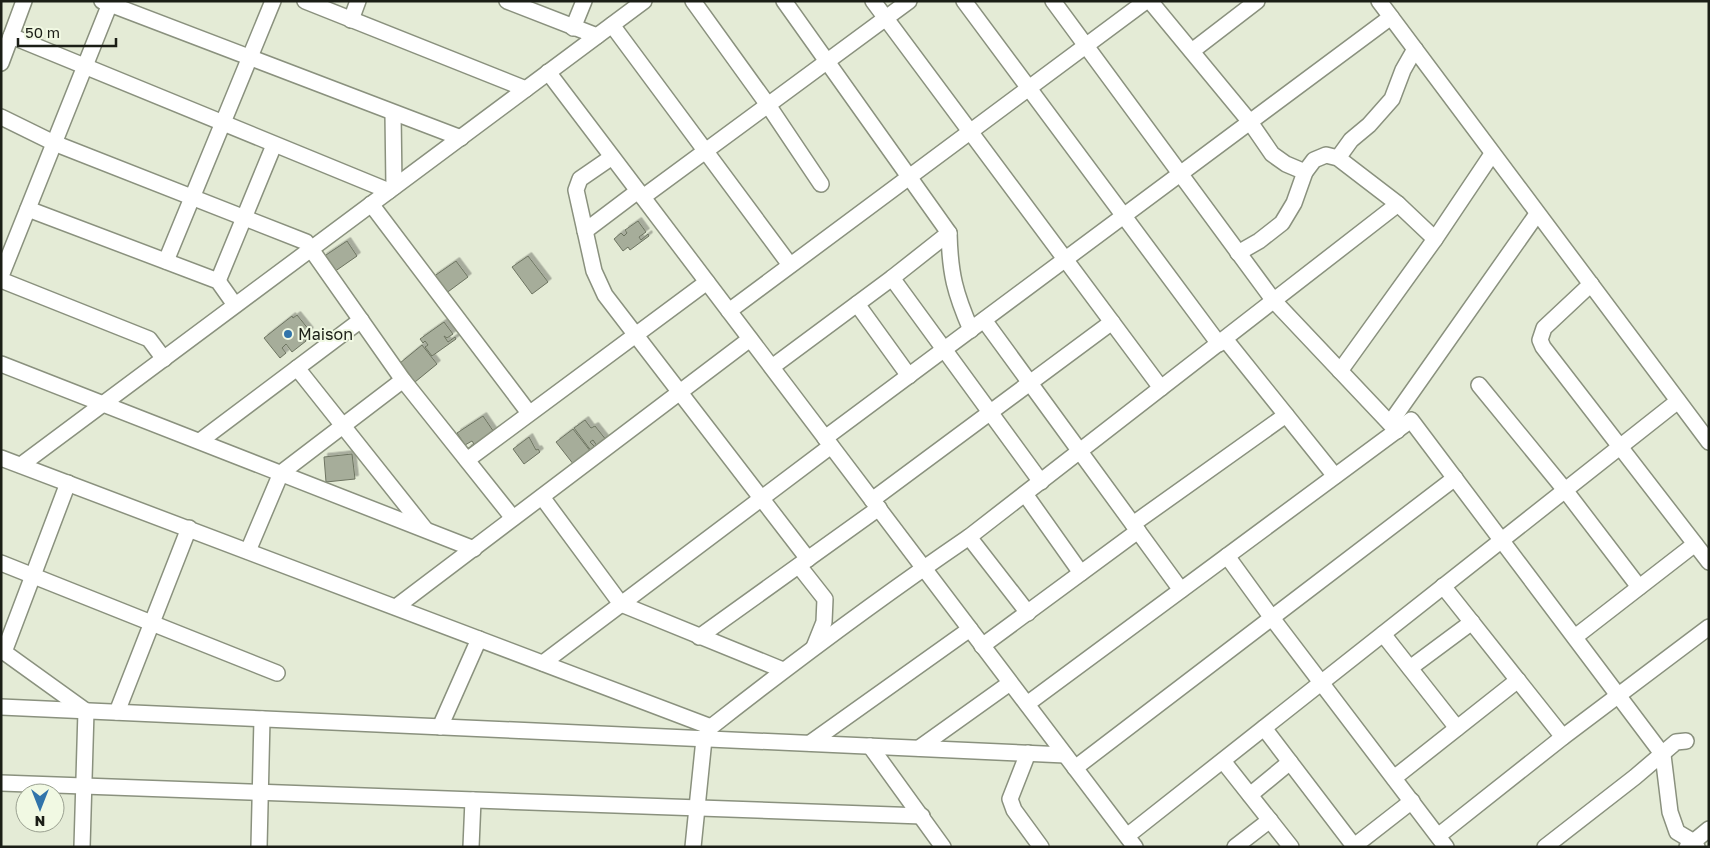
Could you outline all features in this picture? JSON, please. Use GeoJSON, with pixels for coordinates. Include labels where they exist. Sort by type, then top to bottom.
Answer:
{"type":"FeatureCollection","features":[{"type":"Feature","properties":{"kind":"street"},"geometry":{"type":"LineString","coordinates":[[1,63],[24,1]]}},
{"type":"Feature","properties":{"kind":"street"},"geometry":{"type":"LineString","coordinates":[[166,261],[273,1]]}},
{"type":"Feature","properties":{"kind":"street"},"geometry":{"type":"LineString","coordinates":[[305,1],[526,89]]}},
{"type":"Feature","properties":{"kind":"street"},"geometry":{"type":"LineString","coordinates":[[351,20],[358,1]]}},
{"type":"Feature","properties":{"kind":"street"},"geometry":{"type":"LineString","coordinates":[[507,1],[597,36]]}},
{"type":"Feature","properties":{"kind":"street"},"geometry":{"type":"LineString","coordinates":[[574,28],[584,1]]}},
{"type":"Feature","properties":{"kind":"street"},"geometry":{"type":"LineString","coordinates":[[21,465],[644,1]]}},
{"type":"Feature","properties":{"kind":"street"},"geometry":{"type":"LineString","coordinates":[[693,1],[768,105],[821,184]]}},
{"type":"Feature","properties":{"kind":"street"},"geometry":{"type":"LineString","coordinates":[[784,1],[949,233],[952,280],[971,330]]}},
{"type":"Feature","properties":{"kind":"street"},"geometry":{"type":"LineString","coordinates":[[873,1],[1161,388]]}},
{"type":"Feature","properties":{"kind":"street"},"geometry":{"type":"LineString","coordinates":[[585,231],[706,151],[909,1]]}},
{"type":"Feature","properties":{"kind":"street"},"geometry":{"type":"LineString","coordinates":[[964,1],[1124,216],[1222,341],[1286,415],[1335,476]]}},
{"type":"Feature","properties":{"kind":"street"},"geometry":{"type":"LineString","coordinates":[[1053,1],[1274,301],[1394,427]]}},
{"type":"Feature","properties":{"kind":"street"},"geometry":{"type":"LineString","coordinates":[[729,311],[1148,1],[1250,122],[1272,154],[1286,164],[1305,172]]}},
{"type":"Feature","properties":{"kind":"street"},"geometry":{"type":"LineString","coordinates":[[1192,51],[1257,1]]}},
{"type":"Feature","properties":{"kind":"street"},"geometry":{"type":"LineString","coordinates":[[1379,1],[1709,442]]}},
{"type":"Feature","properties":{"kind":"street"},"geometry":{"type":"LineString","coordinates":[[1,276],[85,67],[108,2],[461,138]]}},
{"type":"Feature","properties":{"kind":"street"},"geometry":{"type":"LineString","coordinates":[[543,663],[762,498],[909,376],[1391,17]]}},
{"type":"Feature","properties":{"kind":"street"},"geometry":{"type":"LineString","coordinates":[[612,25],[790,265]]}},
{"type":"Feature","properties":{"kind":"street"},"geometry":{"type":"LineString","coordinates":[[11,36],[274,145],[392,189]]}},
{"type":"Feature","properties":{"kind":"street"},"geometry":{"type":"LineString","coordinates":[[1338,158],[1351,140],[1369,125],[1392,99],[1403,70],[1415,49]]}},
{"type":"Feature","properties":{"kind":"street"},"geometry":{"type":"LineString","coordinates":[[548,72],[1131,842],[1223,761],[1678,401]]}},
{"type":"Feature","properties":{"kind":"street"},"geometry":{"type":"LineString","coordinates":[[392,189],[394,113]]}},
{"type":"Feature","properties":{"kind":"street"},"geometry":{"type":"LineString","coordinates":[[1,117],[54,143],[306,242],[403,380],[513,518]]}},
{"type":"Feature","properties":{"kind":"street"},"geometry":{"type":"LineString","coordinates":[[218,281],[274,145]]}},
{"type":"Feature","properties":{"kind":"street"},"geometry":{"type":"LineString","coordinates":[[1340,371],[1435,239],[1492,154]]}},
{"type":"Feature","properties":{"kind":"street"},"geometry":{"type":"LineString","coordinates":[[1238,253],[1259,241],[1282,223],[1294,203],[1305,172],[1314,160],[1326,155],[1338,158],[1398,204],[1435,239]]}},
{"type":"Feature","properties":{"kind":"street"},"geometry":{"type":"LineString","coordinates":[[612,157],[580,179],[576,190],[594,271],[605,295],[762,498],[804,562],[825,599],[824,622],[814,648]]}},
{"type":"Feature","properties":{"kind":"street"},"geometry":{"type":"LineString","coordinates":[[371,204],[529,413]]}},
{"type":"Feature","properties":{"kind":"street"},"geometry":{"type":"LineString","coordinates":[[693,847],[707,733],[783,670],[970,537],[1398,204]]}},
{"type":"Feature","properties":{"kind":"street"},"geometry":{"type":"LineString","coordinates":[[28,209],[218,281],[235,305]]}},
{"type":"Feature","properties":{"kind":"street"},"geometry":{"type":"LineString","coordinates":[[1026,704],[1335,476],[1394,427],[1537,214]]}},
{"type":"Feature","properties":{"kind":"street"},"geometry":{"type":"LineString","coordinates":[[772,367],[949,233]]}},
{"type":"Feature","properties":{"kind":"street"},"geometry":{"type":"LineString","coordinates":[[892,278],[1041,482]]}},
{"type":"Feature","properties":{"kind":"street"},"geometry":{"type":"LineString","coordinates":[[1,280],[149,339],[164,359]]}},
{"type":"Feature","properties":{"kind":"street"},"geometry":{"type":"LineString","coordinates":[[466,460],[707,282]]}},
{"type":"Feature","properties":{"kind":"street"},"geometry":{"type":"LineString","coordinates":[[1591,284],[1544,328],[1540,340],[1543,348],[1621,446],[1709,562]]}},
{"type":"Feature","properties":{"kind":"street"},"geometry":{"type":"LineString","coordinates":[[857,304],[909,376]]}},
{"type":"Feature","properties":{"kind":"street"},"geometry":{"type":"LineString","coordinates":[[200,441],[361,320]]}},
{"type":"Feature","properties":{"kind":"street"},"geometry":{"type":"LineString","coordinates":[[984,320],[1181,590]]}},
{"type":"Feature","properties":{"kind":"street"},"geometry":{"type":"LineString","coordinates":[[698,637],[804,562],[990,412],[1112,322]]}},
{"type":"Feature","properties":{"kind":"street"},"geometry":{"type":"LineString","coordinates":[[396,607],[750,339]]}},
{"type":"Feature","properties":{"kind":"street"},"geometry":{"type":"LineString","coordinates":[[1,364],[474,548]]}},
{"type":"Feature","properties":{"kind":"street"},"geometry":{"type":"LineString","coordinates":[[297,368],[426,530]]}},
{"type":"Feature","properties":{"kind":"street"},"geometry":{"type":"LineString","coordinates":[[248,551],[281,473],[403,380]]}},
{"type":"Feature","properties":{"kind":"street"},"geometry":{"type":"LineString","coordinates":[[1479,385],[1565,490],[1639,587]]}},
{"type":"Feature","properties":{"kind":"street"},"geometry":{"type":"LineString","coordinates":[[982,646],[1081,573],[1222,459],[1286,415]]}},
{"type":"Feature","properties":{"kind":"street"},"geometry":{"type":"LineString","coordinates":[[1394,427],[1411,420],[1664,755],[1670,812],[1677,832],[1692,845],[1709,829]]}},
{"type":"Feature","properties":{"kind":"street"},"geometry":{"type":"LineString","coordinates":[[1,458],[543,663],[707,733]]}},
{"type":"Feature","properties":{"kind":"street"},"geometry":{"type":"LineString","coordinates":[[1075,768],[1455,478]]}},
{"type":"Feature","properties":{"kind":"street"},"geometry":{"type":"LineString","coordinates":[[68,483],[4,652],[86,711]]}},
{"type":"Feature","properties":{"kind":"street"},"geometry":{"type":"LineString","coordinates":[[1025,494],[1081,573]]}},
{"type":"Feature","properties":{"kind":"street"},"geometry":{"type":"LineString","coordinates":[[542,497],[621,604],[698,637],[783,670]]}},
{"type":"Feature","properties":{"kind":"street"},"geometry":{"type":"LineString","coordinates":[[117,712],[189,528]]}},
{"type":"Feature","properties":{"kind":"street"},"geometry":{"type":"LineString","coordinates":[[970,537],[1028,612]]}},
{"type":"Feature","properties":{"kind":"street"},"geometry":{"type":"LineString","coordinates":[[1575,637],[1695,544]]}},
{"type":"Feature","properties":{"kind":"street"},"geometry":{"type":"LineString","coordinates":[[1227,556],[1442,841],[1563,737],[1709,627]]}},
{"type":"Feature","properties":{"kind":"street"},"geometry":{"type":"LineString","coordinates":[[1,563],[277,673]]}},
{"type":"Feature","properties":{"kind":"street"},"geometry":{"type":"LineString","coordinates":[[1443,586],[1563,737]]}},
{"type":"Feature","properties":{"kind":"street"},"geometry":{"type":"LineString","coordinates":[[1410,668],[1472,622]]}},
{"type":"Feature","properties":{"kind":"street"},"geometry":{"type":"LineString","coordinates":[[810,744],[970,629]]}},
{"type":"Feature","properties":{"kind":"street"},"geometry":{"type":"LineString","coordinates":[[1383,634],[1457,728]]}},
{"type":"Feature","properties":{"kind":"street"},"geometry":{"type":"LineString","coordinates":[[440,727],[479,639]]}},
{"type":"Feature","properties":{"kind":"street"},"geometry":{"type":"LineString","coordinates":[[1394,778],[1518,680]]}},
{"type":"Feature","properties":{"kind":"street"},"geometry":{"type":"LineString","coordinates":[[919,748],[1010,683]]}},
{"type":"Feature","properties":{"kind":"street"},"geometry":{"type":"LineString","coordinates":[[1,707],[440,727],[707,733],[810,744],[1065,755]]}},
{"type":"Feature","properties":{"kind":"street"},"geometry":{"type":"LineString","coordinates":[[82,847],[86,711]]}},
{"type":"Feature","properties":{"kind":"street"},"geometry":{"type":"LineString","coordinates":[[259,847],[262,719]]}},
{"type":"Feature","properties":{"kind":"street"},"geometry":{"type":"LineString","coordinates":[[1264,728],[1354,846],[1412,801]]}},
{"type":"Feature","properties":{"kind":"street"},"geometry":{"type":"LineString","coordinates":[[1545,847],[1664,755],[1676,742],[1686,741]]}},
{"type":"Feature","properties":{"kind":"street"},"geometry":{"type":"LineString","coordinates":[[870,746],[943,847]]}},
{"type":"Feature","properties":{"kind":"street"},"geometry":{"type":"LineString","coordinates":[[1028,753],[1010,799],[1014,810],[1041,847]]}},
{"type":"Feature","properties":{"kind":"street"},"geometry":{"type":"LineString","coordinates":[[1223,761],[1291,847]]}},
{"type":"Feature","properties":{"kind":"street"},"geometry":{"type":"LineString","coordinates":[[1250,795],[1290,762]]}},
{"type":"Feature","properties":{"kind":"street"},"geometry":{"type":"LineString","coordinates":[[1,783],[922,816]]}},
{"type":"Feature","properties":{"kind":"street"},"geometry":{"type":"LineString","coordinates":[[471,847],[473,800]]}},
{"type":"Feature","properties":{"kind":"street"},"geometry":{"type":"LineString","coordinates":[[1235,847],[1270,820]]}},
{"type":"Feature","properties":{"kind":"building"},"geometry":{"type":"Polygon","coordinates":[[[638,221],[646,232],[639,237],[641,240],[648,234],[649,236],[630,250],[628,247],[623,251],[614,239],[621,233],[624,236],[627,233],[625,230],[638,221]]]}},
{"type":"Feature","properties":{"kind":"building"},"geometry":{"type":"Polygon","coordinates":[[[347,241],[357,256],[334,272],[323,257],[347,241]]]}},
{"type":"Feature","properties":{"kind":"building"},"geometry":{"type":"Polygon","coordinates":[[[528,256],[548,282],[532,294],[512,267],[528,256]]]}},
{"type":"Feature","properties":{"kind":"building"},"geometry":{"type":"Polygon","coordinates":[[[456,261],[468,277],[445,294],[433,277],[456,261]]]}},
{"type":"Feature","properties":{"kind":"building","name":"Maison"},"geometry":{"type":"Polygon","coordinates":[[[297,315],[310,331],[303,337],[306,341],[292,352],[286,344],[282,348],[286,353],[280,358],[264,338],[292,316],[293,318],[297,315]]]}},
{"type":"Feature","properties":{"kind":"building"},"geometry":{"type":"Polygon","coordinates":[[[444,322],[453,334],[447,338],[444,336],[448,342],[455,337],[456,339],[432,356],[425,347],[428,345],[420,339],[444,322]]]}},
{"type":"Feature","properties":{"kind":"building"},"geometry":{"type":"Polygon","coordinates":[[[422,345],[437,364],[415,382],[400,363],[422,345]]]}},
{"type":"Feature","properties":{"kind":"building"},"geometry":{"type":"Polygon","coordinates":[[[483,416],[496,435],[470,453],[467,449],[474,444],[472,441],[465,445],[457,433],[483,416]]]}},
{"type":"Feature","properties":{"kind":"building"},"geometry":{"type":"Polygon","coordinates":[[[585,420],[591,428],[595,426],[607,441],[599,449],[593,440],[590,442],[596,448],[592,452],[574,428],[585,420]]]}},
{"type":"Feature","properties":{"kind":"building"},"geometry":{"type":"Polygon","coordinates":[[[573,429],[591,452],[574,465],[556,442],[573,429]]]}},
{"type":"Feature","properties":{"kind":"building"},"geometry":{"type":"Polygon","coordinates":[[[529,437],[536,450],[538,449],[540,452],[524,464],[513,449],[529,437]]]}},
{"type":"Feature","properties":{"kind":"building"},"geometry":{"type":"Polygon","coordinates":[[[352,454],[355,479],[326,482],[324,457],[352,454]]]}},
{"type":"Feature","properties":{"kind":"place","name":"Maison"},"geometry":{"type":"Point","coordinates":[288,334]}}]}
